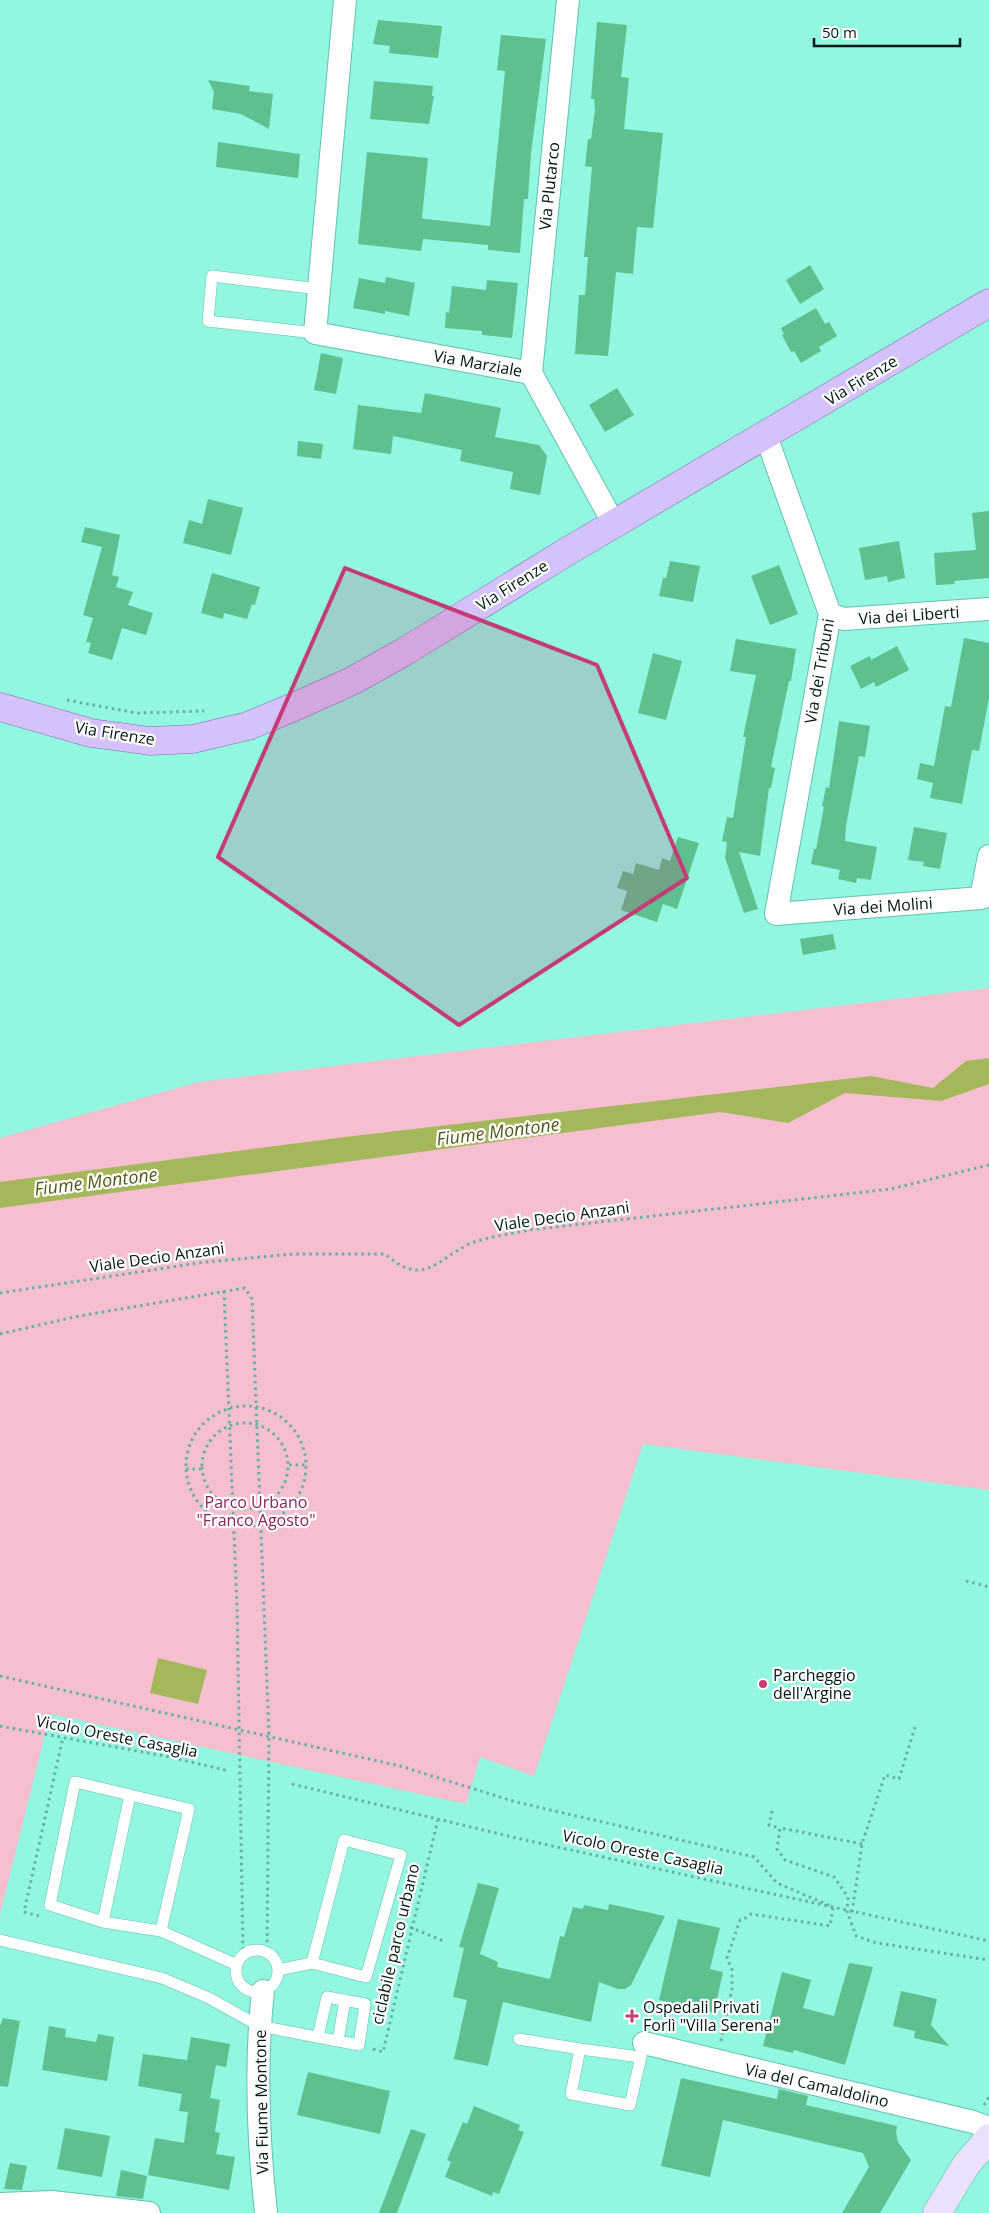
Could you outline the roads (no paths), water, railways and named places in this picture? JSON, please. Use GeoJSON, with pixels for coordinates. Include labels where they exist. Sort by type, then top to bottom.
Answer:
{"type":"FeatureCollection","features":[{"type":"Feature","properties":{"kind":"main road","name":"Via Firenze"},"geometry":{"type":"LineString","coordinates":[[0,706],[91,732],[150,741],[192,739],[248,726],[352,681],[386,662],[614,524],[989,304]]}},
{"type":"Feature","properties":{"kind":"main road"},"geometry":{"type":"LineString","coordinates":[[937,2213],[966,2165],[989,2138]]}},
{"type":"Feature","properties":{"kind":"street"},"geometry":{"type":"LineString","coordinates":[[314,334],[345,0]]}},
{"type":"Feature","properties":{"kind":"street","name":"Via Plutarco"},"geometry":{"type":"LineString","coordinates":[[531,373],[568,0]]}},
{"type":"Feature","properties":{"kind":"street","name":"Via Marziale"},"geometry":{"type":"LineString","coordinates":[[314,334],[531,373],[614,524]]}},
{"type":"Feature","properties":{"kind":"street","name":"Via dei Tribuni"},"geometry":{"type":"LineString","coordinates":[[766,436],[830,614],[776,914]]}},
{"type":"Feature","properties":{"kind":"street","name":"Via dei Liberti"},"geometry":{"type":"LineString","coordinates":[[830,614],[844,619],[989,609]]}},
{"type":"Feature","properties":{"kind":"street"},"geometry":{"type":"LineString","coordinates":[[985,896],[989,856]]}},
{"type":"Feature","properties":{"kind":"street","name":"Via dei Molini"},"geometry":{"type":"LineString","coordinates":[[776,914],[985,896]]}},
{"type":"Feature","properties":{"kind":"street","name":"Via Fiume Montone"},"geometry":{"type":"LineString","coordinates":[[262,1991],[258,2073],[266,2213]]}},
{"type":"Feature","properties":{"kind":"street","name":"Via del Camaldolino"},"geometry":{"type":"LineString","coordinates":[[642,2050],[717,2061],[973,2122],[989,2128]]}},
{"type":"Feature","properties":{"kind":"street"},"geometry":{"type":"LineString","coordinates":[[0,2204],[52,2202],[149,2213]]}},
{"type":"Feature","properties":{"kind":"lane","name":"Via Marziale"},"geometry":{"type":"LineString","coordinates":[[314,334],[208,321],[212,276],[318,289]]}},
{"type":"Feature","properties":{"kind":"lane"},"geometry":{"type":"LineString","coordinates":[[162,1931],[189,1809],[75,1782],[50,1905],[103,1922],[162,1931],[240,1961]]}},
{"type":"Feature","properties":{"kind":"lane"},"geometry":{"type":"LineString","coordinates":[[103,1922],[130,1795]]}},
{"type":"Feature","properties":{"kind":"lane"},"geometry":{"type":"LineString","coordinates":[[278,1970],[312,1963],[366,1977],[401,1856],[344,1840],[312,1963]]}},
{"type":"Feature","properties":{"kind":"lane"},"geometry":{"type":"LineString","coordinates":[[0,1940],[162,1978],[209,1998],[259,2026],[359,2046],[365,2004],[327,1997],[318,2037]]}},
{"type":"Feature","properties":{"kind":"lane"},"geometry":{"type":"LineString","coordinates":[[254,1950],[267,1953],[272,1957],[278,1970],[274,1983],[262,1991],[250,1990],[240,1983],[238,1978],[240,1961],[254,1950]]}},
{"type":"Feature","properties":{"kind":"lane"},"geometry":{"type":"LineString","coordinates":[[338,2041],[345,2000]]}},
{"type":"Feature","properties":{"kind":"lane"},"geometry":{"type":"LineString","coordinates":[[520,2038],[580,2049],[642,2050],[630,2105],[571,2094],[580,2049]]}},
{"type":"Feature","properties":{"kind":"water","name":"Fiume Montone"},"geometry":{"type":"Polygon","coordinates":[[[989,1058],[989,1084],[941,1101],[845,1093],[788,1123],[720,1112],[0,1208],[0,1182],[345,1137],[871,1076],[933,1088],[966,1061],[989,1058]]]}},
{"type":"Feature","properties":{"kind":"water"},"geometry":{"type":"Polygon","coordinates":[[[158,1658],[207,1670],[198,1704],[150,1693],[158,1658]]]}},
{"type":"Feature","properties":{"kind":"place","name":"Parcheggio dell'Argine"},"geometry":{"type":"Point","coordinates":[763,1684]}},
{"type":"Feature","properties":{"kind":"place","name":"Ospedali Privati Forlì \"Villa Serena\""},"geometry":{"type":"Point","coordinates":[632,2016]}},
{"type":"Feature","properties":{"kind":"park label","name":"Parco Urbano \"Franco Agosto\""},"geometry":{"type":"Point","coordinates":[256,1511]}}]}
